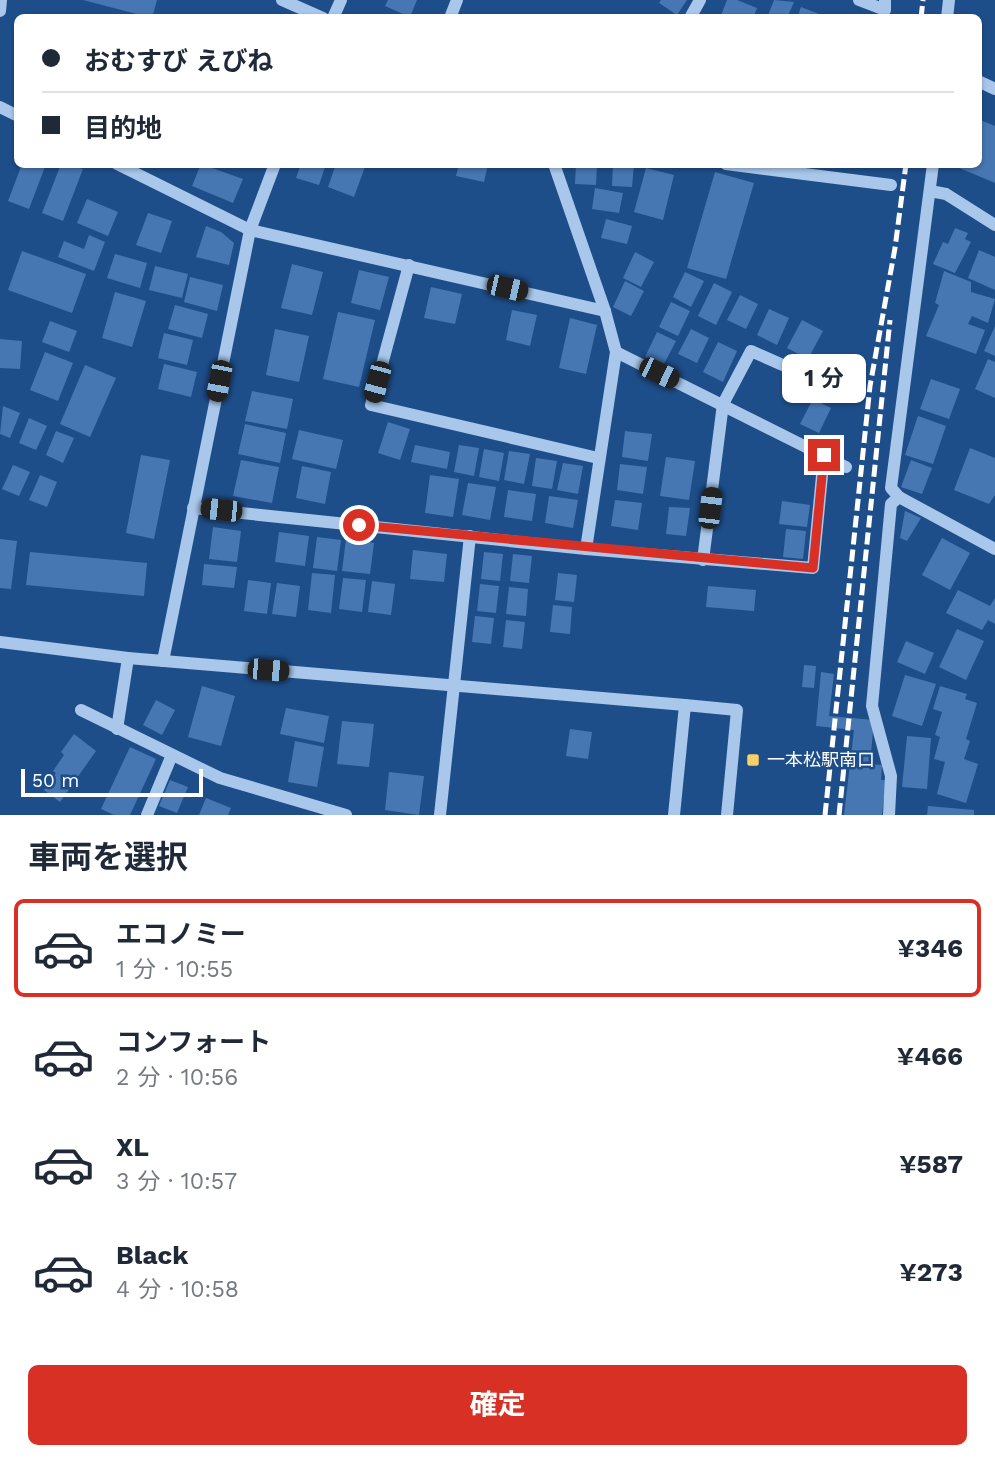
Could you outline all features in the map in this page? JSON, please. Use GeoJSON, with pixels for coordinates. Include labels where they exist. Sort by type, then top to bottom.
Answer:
{"type":"FeatureCollection","features":[{"type":"Feature","properties":{"kind":"street"},"geometry":{"type":"LineString","coordinates":[[0,11],[1,0]]}},
{"type":"Feature","properties":{"kind":"street"},"geometry":{"type":"LineString","coordinates":[[282,0],[314,14]]}},
{"type":"Feature","properties":{"kind":"street"},"geometry":{"type":"LineString","coordinates":[[859,0],[884,10],[886,0]]}},
{"type":"Feature","properties":{"kind":"street"},"geometry":{"type":"LineString","coordinates":[[125,168],[250,230],[605,312]]}},
{"type":"Feature","properties":{"kind":"street"},"geometry":{"type":"LineString","coordinates":[[163,661],[250,230],[273,168]]}},
{"type":"Feature","properties":{"kind":"street"},"geometry":{"type":"LineString","coordinates":[[555,168],[616,352],[586,549]]}},
{"type":"Feature","properties":{"kind":"street"},"geometry":{"type":"LineString","coordinates":[[764,168],[891,185]]}},
{"type":"Feature","properties":{"kind":"street"},"geometry":{"type":"LineString","coordinates":[[933,168],[891,488],[899,497],[995,548]]}},
{"type":"Feature","properties":{"kind":"street"},"geometry":{"type":"LineString","coordinates":[[930,191],[946,194],[995,225]]}},
{"type":"Feature","properties":{"kind":"street"},"geometry":{"type":"LineString","coordinates":[[409,265],[371,405],[598,458]]}},
{"type":"Feature","properties":{"kind":"street"},"geometry":{"type":"LineString","coordinates":[[703,559],[723,404],[751,351],[794,370]]}},
{"type":"Feature","properties":{"kind":"street"},"geometry":{"type":"LineString","coordinates":[[616,352],[846,467]]}},
{"type":"Feature","properties":{"kind":"street"},"geometry":{"type":"LineString","coordinates":[[193,508],[586,549],[813,568],[824,455]]}},
{"type":"Feature","properties":{"kind":"street"},"geometry":{"type":"LineString","coordinates":[[889,815],[891,776],[872,706],[891,504],[899,497]]}},
{"type":"Feature","properties":{"kind":"street"},"geometry":{"type":"LineString","coordinates":[[440,815],[470,536]]}},
{"type":"Feature","properties":{"kind":"street"},"geometry":{"type":"LineString","coordinates":[[0,642],[128,658],[737,710],[727,815]]}},
{"type":"Feature","properties":{"kind":"street"},"geometry":{"type":"LineString","coordinates":[[117,729],[128,658]]}},
{"type":"Feature","properties":{"kind":"street"},"geometry":{"type":"LineString","coordinates":[[674,815],[685,705]]}},
{"type":"Feature","properties":{"kind":"street"},"geometry":{"type":"LineString","coordinates":[[81,710],[231,782],[346,815]]}},
{"type":"Feature","properties":{"kind":"street"},"geometry":{"type":"LineString","coordinates":[[147,815],[172,755]]}},
{"type":"Feature","properties":{"kind":"building"},"geometry":{"type":"Polygon","coordinates":[[[83,0],[157,0],[153,14],[137,14],[83,0]]]}},
{"type":"Feature","properties":{"kind":"building"},"geometry":{"type":"Polygon","coordinates":[[[388,0],[417,0],[411,14],[403,14],[385,6],[388,0]]]}},
{"type":"Feature","properties":{"kind":"building"},"geometry":{"type":"Polygon","coordinates":[[[661,0],[687,0],[678,14],[659,3],[661,0]]]}},
{"type":"Feature","properties":{"kind":"building"},"geometry":{"type":"Polygon","coordinates":[[[727,0],[737,0],[757,8],[755,14],[722,14],[727,0]]]}},
{"type":"Feature","properties":{"kind":"building"},"geometry":{"type":"Polygon","coordinates":[[[774,0],[794,2],[789,14],[769,14],[774,0]]]}},
{"type":"Feature","properties":{"kind":"building"},"geometry":{"type":"Polygon","coordinates":[[[801,7],[819,14],[798,14],[801,7]]]}},
{"type":"Feature","properties":{"kind":"building"},"geometry":{"type":"Polygon","coordinates":[[[982,121],[995,126],[995,183],[959,168],[982,168],[982,121]]]}},
{"type":"Feature","properties":{"kind":"building"},"geometry":{"type":"Polygon","coordinates":[[[20,168],[44,168],[29,209],[8,201],[20,168]]]}},
{"type":"Feature","properties":{"kind":"building"},"geometry":{"type":"Polygon","coordinates":[[[59,168],[83,169],[63,221],[42,213],[59,168]]]}},
{"type":"Feature","properties":{"kind":"building"},"geometry":{"type":"Polygon","coordinates":[[[199,168],[212,168],[243,179],[233,203],[192,186],[199,168]]]}},
{"type":"Feature","properties":{"kind":"building"},"geometry":{"type":"Polygon","coordinates":[[[300,168],[325,168],[319,185],[296,178],[300,168]]]}},
{"type":"Feature","properties":{"kind":"building"},"geometry":{"type":"Polygon","coordinates":[[[335,168],[365,168],[354,197],[328,187],[335,168]]]}},
{"type":"Feature","properties":{"kind":"building"},"geometry":{"type":"Polygon","coordinates":[[[458,168],[487,168],[484,182],[456,176],[458,168]]]}},
{"type":"Feature","properties":{"kind":"building"},"geometry":{"type":"Polygon","coordinates":[[[576,168],[597,168],[596,185],[575,184],[576,168]]]}},
{"type":"Feature","properties":{"kind":"building"},"geometry":{"type":"Polygon","coordinates":[[[613,168],[634,168],[632,187],[612,186],[613,168]]]}},
{"type":"Feature","properties":{"kind":"building"},"geometry":{"type":"Polygon","coordinates":[[[646,168],[674,175],[663,220],[634,212],[646,168]]]}},
{"type":"Feature","properties":{"kind":"building"},"geometry":{"type":"Polygon","coordinates":[[[715,172],[754,183],[726,279],[687,268],[715,172]]]}},
{"type":"Feature","properties":{"kind":"building"},"geometry":{"type":"Polygon","coordinates":[[[595,188],[623,193],[619,213],[592,209],[595,188]]]}},
{"type":"Feature","properties":{"kind":"building"},"geometry":{"type":"Polygon","coordinates":[[[87,199],[118,212],[108,236],[77,223],[87,199]]]}},
{"type":"Feature","properties":{"kind":"building"},"geometry":{"type":"Polygon","coordinates":[[[148,213],[172,221],[161,253],[136,245],[148,213]]]}},
{"type":"Feature","properties":{"kind":"building"},"geometry":{"type":"Polygon","coordinates":[[[606,219],[632,226],[627,244],[601,238],[606,219]]]}},
{"type":"Feature","properties":{"kind":"building"},"geometry":{"type":"Polygon","coordinates":[[[206,226],[221,232],[234,243],[229,265],[196,257],[206,226]]]}},
{"type":"Feature","properties":{"kind":"building"},"geometry":{"type":"Polygon","coordinates":[[[955,228],[968,233],[965,239],[971,242],[955,273],[933,264],[943,242],[948,244],[955,228]]]}},
{"type":"Feature","properties":{"kind":"building"},"geometry":{"type":"Polygon","coordinates":[[[89,235],[105,242],[94,271],[58,257],[64,241],[84,249],[89,235]]]}},
{"type":"Feature","properties":{"kind":"building"},"geometry":{"type":"Polygon","coordinates":[[[979,250],[995,257],[995,290],[968,278],[979,250]]]}},
{"type":"Feature","properties":{"kind":"building"},"geometry":{"type":"Polygon","coordinates":[[[22,251],[86,274],[72,313],[8,290],[22,251]]]}},
{"type":"Feature","properties":{"kind":"building"},"geometry":{"type":"Polygon","coordinates":[[[635,252],[654,262],[641,287],[623,278],[635,252]]]}},
{"type":"Feature","properties":{"kind":"building"},"geometry":{"type":"Polygon","coordinates":[[[115,254],[147,263],[140,288],[107,278],[115,254]]]}},
{"type":"Feature","properties":{"kind":"building"},"geometry":{"type":"Polygon","coordinates":[[[292,264],[323,272],[312,315],[281,308],[292,264]]]}},
{"type":"Feature","properties":{"kind":"building"},"geometry":{"type":"Polygon","coordinates":[[[155,266],[188,274],[182,298],[149,290],[155,266]]]}},
{"type":"Feature","properties":{"kind":"building"},"geometry":{"type":"Polygon","coordinates":[[[359,270],[389,277],[380,310],[351,303],[359,270]]]}},
{"type":"Feature","properties":{"kind":"building"},"geometry":{"type":"Polygon","coordinates":[[[944,271],[971,282],[971,292],[995,299],[988,323],[972,316],[968,324],[985,330],[976,354],[926,336],[939,305],[935,303],[944,271]]]}},
{"type":"Feature","properties":{"kind":"building"},"geometry":{"type":"Polygon","coordinates":[[[685,272],[704,281],[691,307],[673,297],[685,272]]]}},
{"type":"Feature","properties":{"kind":"building"},"geometry":{"type":"Polygon","coordinates":[[[190,277],[223,285],[217,311],[184,302],[190,277]]]}},
{"type":"Feature","properties":{"kind":"building"},"geometry":{"type":"Polygon","coordinates":[[[625,281],[644,291],[631,316],[613,307],[625,281]]]}},
{"type":"Feature","properties":{"kind":"building"},"geometry":{"type":"Polygon","coordinates":[[[714,283],[732,292],[716,325],[698,316],[714,283]]]}},
{"type":"Feature","properties":{"kind":"building"},"geometry":{"type":"Polygon","coordinates":[[[431,287],[462,294],[455,324],[424,318],[431,287]]]}},
{"type":"Feature","properties":{"kind":"building"},"geometry":{"type":"Polygon","coordinates":[[[115,292],[146,301],[132,347],[102,338],[115,292]]]}},
{"type":"Feature","properties":{"kind":"building"},"geometry":{"type":"Polygon","coordinates":[[[740,295],[758,304],[746,329],[727,320],[740,295]]]}},
{"type":"Feature","properties":{"kind":"building"},"geometry":{"type":"Polygon","coordinates":[[[671,302],[690,311],[678,336],[659,327],[671,302]]]}},
{"type":"Feature","properties":{"kind":"building"},"geometry":{"type":"Polygon","coordinates":[[[175,305],[208,314],[202,338],[168,329],[175,305]]]}},
{"type":"Feature","properties":{"kind":"building"},"geometry":{"type":"Polygon","coordinates":[[[769,309],[789,318],[777,345],[757,335],[769,309]]]}},
{"type":"Feature","properties":{"kind":"building"},"geometry":{"type":"Polygon","coordinates":[[[512,310],[537,315],[530,346],[506,340],[512,310]]]}},
{"type":"Feature","properties":{"kind":"building"},"geometry":{"type":"Polygon","coordinates":[[[338,312],[375,320],[359,387],[323,379],[338,312]]]}},
{"type":"Feature","properties":{"kind":"building"},"geometry":{"type":"Polygon","coordinates":[[[570,318],[597,325],[586,374],[559,368],[570,318]]]}},
{"type":"Feature","properties":{"kind":"building"},"geometry":{"type":"Polygon","coordinates":[[[802,320],[823,331],[808,359],[787,348],[802,320]]]}},
{"type":"Feature","properties":{"kind":"building"},"geometry":{"type":"Polygon","coordinates":[[[50,321],[77,331],[69,352],[42,342],[50,321]]]}},
{"type":"Feature","properties":{"kind":"building"},"geometry":{"type":"Polygon","coordinates":[[[995,326],[995,356],[984,351],[995,326]]]}},
{"type":"Feature","properties":{"kind":"building"},"geometry":{"type":"Polygon","coordinates":[[[275,329],[309,336],[299,382],[266,375],[275,329]]]}},
{"type":"Feature","properties":{"kind":"building"},"geometry":{"type":"Polygon","coordinates":[[[691,329],[709,338],[697,363],[678,354],[691,329]]]}},
{"type":"Feature","properties":{"kind":"building"},"geometry":{"type":"Polygon","coordinates":[[[657,332],[676,341],[663,366],[645,357],[657,332]]]}},
{"type":"Feature","properties":{"kind":"building"},"geometry":{"type":"Polygon","coordinates":[[[164,333],[193,340],[187,365],[158,358],[164,333]]]}},
{"type":"Feature","properties":{"kind":"building"},"geometry":{"type":"Polygon","coordinates":[[[0,339],[22,341],[20,369],[0,368],[0,339]]]}},
{"type":"Feature","properties":{"kind":"building"},"geometry":{"type":"Polygon","coordinates":[[[718,342],[737,351],[723,382],[703,372],[718,342]]]}},
{"type":"Feature","properties":{"kind":"building"},"geometry":{"type":"Polygon","coordinates":[[[45,352],[73,363],[58,401],[30,390],[45,352]]]}},
{"type":"Feature","properties":{"kind":"building"},"geometry":{"type":"Polygon","coordinates":[[[988,359],[995,362],[995,398],[975,389],[988,359]]]}},
{"type":"Feature","properties":{"kind":"building"},"geometry":{"type":"Polygon","coordinates":[[[164,364],[197,372],[191,397],[158,389],[164,364]]]}},
{"type":"Feature","properties":{"kind":"building"},"geometry":{"type":"Polygon","coordinates":[[[85,365],[116,378],[90,437],[60,424],[85,365]]]}},
{"type":"Feature","properties":{"kind":"building"},"geometry":{"type":"Polygon","coordinates":[[[837,369],[855,378],[842,403],[824,394],[837,369]]]}},
{"type":"Feature","properties":{"kind":"building"},"geometry":{"type":"Polygon","coordinates":[[[931,379],[960,389],[949,419],[920,409],[931,379]]]}},
{"type":"Feature","properties":{"kind":"building"},"geometry":{"type":"Polygon","coordinates":[[[252,391],[293,399],[287,429],[245,421],[252,391]]]}},
{"type":"Feature","properties":{"kind":"building"},"geometry":{"type":"Polygon","coordinates":[[[813,399],[831,408],[819,433],[800,424],[813,399]]]}},
{"type":"Feature","properties":{"kind":"building"},"geometry":{"type":"Polygon","coordinates":[[[3,406],[20,413],[10,438],[0,434],[3,406]]]}},
{"type":"Feature","properties":{"kind":"building"},"geometry":{"type":"Polygon","coordinates":[[[918,416],[946,426],[933,464],[905,455],[918,416]]]}},
{"type":"Feature","properties":{"kind":"building"},"geometry":{"type":"Polygon","coordinates":[[[29,418],[47,426],[36,450],[19,443],[29,418]]]}},
{"type":"Feature","properties":{"kind":"building"},"geometry":{"type":"Polygon","coordinates":[[[388,422],[410,429],[400,460],[378,453],[388,422]]]}},
{"type":"Feature","properties":{"kind":"building"},"geometry":{"type":"Polygon","coordinates":[[[245,424],[286,433],[280,463],[238,454],[245,424]]]}},
{"type":"Feature","properties":{"kind":"building"},"geometry":{"type":"Polygon","coordinates":[[[299,430],[343,440],[336,469],[292,459],[299,430]]]}},
{"type":"Feature","properties":{"kind":"building"},"geometry":{"type":"Polygon","coordinates":[[[56,431],[74,438],[63,463],[46,455],[56,431]]]}},
{"type":"Feature","properties":{"kind":"building"},"geometry":{"type":"Polygon","coordinates":[[[625,431],[652,434],[648,461],[622,457],[625,431]]]}},
{"type":"Feature","properties":{"kind":"building"},"geometry":{"type":"Polygon","coordinates":[[[415,445],[450,452],[447,469],[411,462],[415,445]]]}},
{"type":"Feature","properties":{"kind":"building"},"geometry":{"type":"Polygon","coordinates":[[[459,445],[479,448],[474,476],[454,472],[459,445]]]}},
{"type":"Feature","properties":{"kind":"building"},"geometry":{"type":"Polygon","coordinates":[[[970,448],[995,458],[995,495],[989,504],[954,490],[970,448]]]}},
{"type":"Feature","properties":{"kind":"building"},"geometry":{"type":"Polygon","coordinates":[[[484,449],[504,453],[499,481],[479,477],[484,449]]]}},
{"type":"Feature","properties":{"kind":"building"},"geometry":{"type":"Polygon","coordinates":[[[509,451],[530,454],[524,484],[504,480],[509,451]]]}},
{"type":"Feature","properties":{"kind":"building"},"geometry":{"type":"Polygon","coordinates":[[[141,455],[170,460],[154,539],[126,533],[141,455]]]}},
{"type":"Feature","properties":{"kind":"building"},"geometry":{"type":"Polygon","coordinates":[[[666,457],[695,461],[689,500],[660,496],[666,457]]]}},
{"type":"Feature","properties":{"kind":"building"},"geometry":{"type":"Polygon","coordinates":[[[536,458],[557,461],[552,489],[532,486],[536,458]]]}},
{"type":"Feature","properties":{"kind":"building"},"geometry":{"type":"Polygon","coordinates":[[[241,460],[279,467],[272,503],[233,496],[241,460]]]}},
{"type":"Feature","properties":{"kind":"building"},"geometry":{"type":"Polygon","coordinates":[[[911,460],[932,468],[922,494],[901,487],[911,460]]]}},
{"type":"Feature","properties":{"kind":"building"},"geometry":{"type":"Polygon","coordinates":[[[563,463],[583,466],[578,494],[557,490],[563,463]]]}},
{"type":"Feature","properties":{"kind":"building"},"geometry":{"type":"Polygon","coordinates":[[[620,464],[647,467],[643,494],[617,490],[620,464]]]}},
{"type":"Feature","properties":{"kind":"building"},"geometry":{"type":"Polygon","coordinates":[[[13,465],[30,472],[19,496],[2,489],[13,465]]]}},
{"type":"Feature","properties":{"kind":"building"},"geometry":{"type":"Polygon","coordinates":[[[302,466],[331,472],[325,504],[296,498],[302,466]]]}},
{"type":"Feature","properties":{"kind":"building"},"geometry":{"type":"Polygon","coordinates":[[[40,475],[57,482],[47,507],[29,500],[40,475]]]}},
{"type":"Feature","properties":{"kind":"building"},"geometry":{"type":"Polygon","coordinates":[[[430,475],[459,479],[453,517],[425,513],[430,475]]]}},
{"type":"Feature","properties":{"kind":"building"},"geometry":{"type":"Polygon","coordinates":[[[468,483],[496,487],[490,520],[462,515],[468,483]]]}},
{"type":"Feature","properties":{"kind":"building"},"geometry":{"type":"Polygon","coordinates":[[[508,490],[536,494],[532,521],[504,517],[508,490]]]}},
{"type":"Feature","properties":{"kind":"building"},"geometry":{"type":"Polygon","coordinates":[[[549,496],[578,500],[573,528],[545,523],[549,496]]]}},
{"type":"Feature","properties":{"kind":"building"},"geometry":{"type":"Polygon","coordinates":[[[615,500],[642,503],[638,530],[611,526],[615,500]]]}},
{"type":"Feature","properties":{"kind":"building"},"geometry":{"type":"Polygon","coordinates":[[[782,501],[810,505],[807,527],[779,524],[782,501]]]}},
{"type":"Feature","properties":{"kind":"building"},"geometry":{"type":"Polygon","coordinates":[[[669,507],[690,508],[686,536],[666,534],[669,507]]]}},
{"type":"Feature","properties":{"kind":"building"},"geometry":{"type":"Polygon","coordinates":[[[905,511],[921,518],[907,541],[900,538],[905,511]]]}},
{"type":"Feature","properties":{"kind":"building"},"geometry":{"type":"Polygon","coordinates":[[[213,527],[241,531],[237,562],[209,559],[213,527]]]}},
{"type":"Feature","properties":{"kind":"building"},"geometry":{"type":"Polygon","coordinates":[[[786,529],[806,531],[803,559],[783,557],[786,529]]]}},
{"type":"Feature","properties":{"kind":"building"},"geometry":{"type":"Polygon","coordinates":[[[279,532],[309,536],[305,566],[275,562],[279,532]]]}},
{"type":"Feature","properties":{"kind":"building"},"geometry":{"type":"Polygon","coordinates":[[[317,537],[341,540],[337,571],[313,568],[317,537]]]}},
{"type":"Feature","properties":{"kind":"building"},"geometry":{"type":"Polygon","coordinates":[[[942,538],[970,553],[950,590],[922,575],[942,538]]]}},
{"type":"Feature","properties":{"kind":"building"},"geometry":{"type":"Polygon","coordinates":[[[0,539],[17,541],[11,589],[0,588],[0,539]]]}},
{"type":"Feature","properties":{"kind":"building"},"geometry":{"type":"Polygon","coordinates":[[[346,539],[374,543],[370,574],[342,571],[346,539]]]}},
{"type":"Feature","properties":{"kind":"building"},"geometry":{"type":"Polygon","coordinates":[[[413,550],[447,554],[444,582],[410,579],[413,550]]]}},
{"type":"Feature","properties":{"kind":"building"},"geometry":{"type":"Polygon","coordinates":[[[30,552],[147,563],[144,596],[26,585],[30,552]]]}},
{"type":"Feature","properties":{"kind":"building"},"geometry":{"type":"Polygon","coordinates":[[[484,552],[503,554],[500,581],[481,579],[484,552]]]}},
{"type":"Feature","properties":{"kind":"building"},"geometry":{"type":"Polygon","coordinates":[[[513,554],[532,556],[529,583],[510,581],[513,554]]]}},
{"type":"Feature","properties":{"kind":"building"},"geometry":{"type":"Polygon","coordinates":[[[204,564],[237,567],[234,588],[202,585],[204,564]]]}},
{"type":"Feature","properties":{"kind":"building"},"geometry":{"type":"Polygon","coordinates":[[[312,573],[335,575],[331,613],[308,610],[312,573]]]}},
{"type":"Feature","properties":{"kind":"building"},"geometry":{"type":"Polygon","coordinates":[[[558,573],[577,575],[574,602],[555,600],[558,573]]]}},
{"type":"Feature","properties":{"kind":"building"},"geometry":{"type":"Polygon","coordinates":[[[343,578],[366,580],[362,612],[339,609],[343,578]]]}},
{"type":"Feature","properties":{"kind":"building"},"geometry":{"type":"Polygon","coordinates":[[[248,580],[271,583],[267,614],[244,611],[248,580]]]}},
{"type":"Feature","properties":{"kind":"building"},"geometry":{"type":"Polygon","coordinates":[[[372,581],[395,584],[391,615],[368,612],[372,581]]]}},
{"type":"Feature","properties":{"kind":"building"},"geometry":{"type":"Polygon","coordinates":[[[277,583],[300,586],[296,617],[272,614],[277,583]]]}},
{"type":"Feature","properties":{"kind":"building"},"geometry":{"type":"Polygon","coordinates":[[[480,584],[499,586],[496,613],[477,611],[480,584]]]}},
{"type":"Feature","properties":{"kind":"building"},"geometry":{"type":"Polygon","coordinates":[[[708,586],[756,590],[754,611],[706,607],[708,586]]]}},
{"type":"Feature","properties":{"kind":"building"},"geometry":{"type":"Polygon","coordinates":[[[509,587],[528,589],[526,616],[506,614],[509,587]]]}},
{"type":"Feature","properties":{"kind":"building"},"geometry":{"type":"Polygon","coordinates":[[[958,590],[990,606],[995,598],[995,624],[988,620],[982,630],[946,613],[958,590]]]}},
{"type":"Feature","properties":{"kind":"building"},"geometry":{"type":"Polygon","coordinates":[[[553,605],[572,607],[570,634],[550,632],[553,605]]]}},
{"type":"Feature","properties":{"kind":"building"},"geometry":{"type":"Polygon","coordinates":[[[475,616],[494,618],[491,644],[472,642],[475,616]]]}},
{"type":"Feature","properties":{"kind":"building"},"geometry":{"type":"Polygon","coordinates":[[[506,620],[525,622],[522,649],[503,647],[506,620]]]}},
{"type":"Feature","properties":{"kind":"building"},"geometry":{"type":"Polygon","coordinates":[[[957,629],[984,641],[966,680],[939,667],[957,629]]]}},
{"type":"Feature","properties":{"kind":"building"},"geometry":{"type":"Polygon","coordinates":[[[906,641],[934,653],[925,674],[897,662],[906,641]]]}},
{"type":"Feature","properties":{"kind":"building"},"geometry":{"type":"Polygon","coordinates":[[[804,665],[816,666],[814,688],[802,687],[804,665]]]}},
{"type":"Feature","properties":{"kind":"building"},"geometry":{"type":"Polygon","coordinates":[[[821,672],[834,674],[829,716],[874,720],[870,764],[882,765],[881,780],[886,780],[882,815],[844,815],[854,730],[816,726],[821,672]]]}},
{"type":"Feature","properties":{"kind":"building"},"geometry":{"type":"Polygon","coordinates":[[[905,675],[936,684],[922,726],[892,716],[905,675]]]}},
{"type":"Feature","properties":{"kind":"building"},"geometry":{"type":"Polygon","coordinates":[[[202,686],[235,696],[221,746],[188,737],[202,686]]]}},
{"type":"Feature","properties":{"kind":"building"},"geometry":{"type":"Polygon","coordinates":[[[940,686],[967,694],[965,699],[977,703],[966,739],[970,741],[964,759],[978,764],[966,803],[937,794],[945,762],[934,759],[940,737],[935,735],[942,712],[933,709],[940,686]]]}},
{"type":"Feature","properties":{"kind":"building"},"geometry":{"type":"Polygon","coordinates":[[[156,700],[175,710],[162,735],[143,725],[156,700]]]}},
{"type":"Feature","properties":{"kind":"building"},"geometry":{"type":"Polygon","coordinates":[[[286,708],[329,716],[324,743],[280,734],[286,708]]]}},
{"type":"Feature","properties":{"kind":"building"},"geometry":{"type":"Polygon","coordinates":[[[342,721],[374,724],[369,767],[337,764],[342,721]]]}},
{"type":"Feature","properties":{"kind":"building"},"geometry":{"type":"Polygon","coordinates":[[[570,729],[592,732],[588,759],[566,756],[570,729]]]}},
{"type":"Feature","properties":{"kind":"building"},"geometry":{"type":"Polygon","coordinates":[[[74,734],[96,751],[60,802],[44,790],[56,773],[53,771],[64,755],[61,752],[74,734]]]}},
{"type":"Feature","properties":{"kind":"building"},"geometry":{"type":"Polygon","coordinates":[[[907,736],[931,738],[927,789],[902,787],[907,736]]]}},
{"type":"Feature","properties":{"kind":"building"},"geometry":{"type":"Polygon","coordinates":[[[295,741],[324,747],[317,787],[288,782],[295,741]]]}},
{"type":"Feature","properties":{"kind":"building"},"geometry":{"type":"Polygon","coordinates":[[[130,747],[156,759],[130,815],[114,815],[101,809],[130,747]]]}},
{"type":"Feature","properties":{"kind":"building"},"geometry":{"type":"Polygon","coordinates":[[[389,772],[424,776],[419,815],[385,810],[389,772]]]}},
{"type":"Feature","properties":{"kind":"building"},"geometry":{"type":"Polygon","coordinates":[[[170,780],[188,787],[177,813],[159,806],[170,780]]]}},
{"type":"Feature","properties":{"kind":"building"},"geometry":{"type":"Polygon","coordinates":[[[206,798],[231,808],[228,815],[199,815],[206,798]]]}},
{"type":"Feature","properties":{"kind":"building"},"geometry":{"type":"Polygon","coordinates":[[[928,806],[974,810],[974,815],[927,815],[928,806]]]}},
{"type":"Feature","properties":{"kind":"railway"},"geometry":{"type":"LineString","coordinates":[[921,14],[923,0]]}},
{"type":"Feature","properties":{"kind":"railway"},"geometry":{"type":"LineString","coordinates":[[825,815],[870,386],[895,248],[905,168]]}},
{"type":"Feature","properties":{"kind":"railway"},"geometry":{"type":"LineString","coordinates":[[839,815],[890,320]]}},
{"type":"Feature","properties":{"kind":"place","name":"一本松駅南口"},"geometry":{"type":"Point","coordinates":[753,760]}},
{"type":"Feature","properties":{"kind":"route"},"geometry":{"type":"LineString","coordinates":[[359,525],[586,549],[813,568],[824,455]]}}]}
